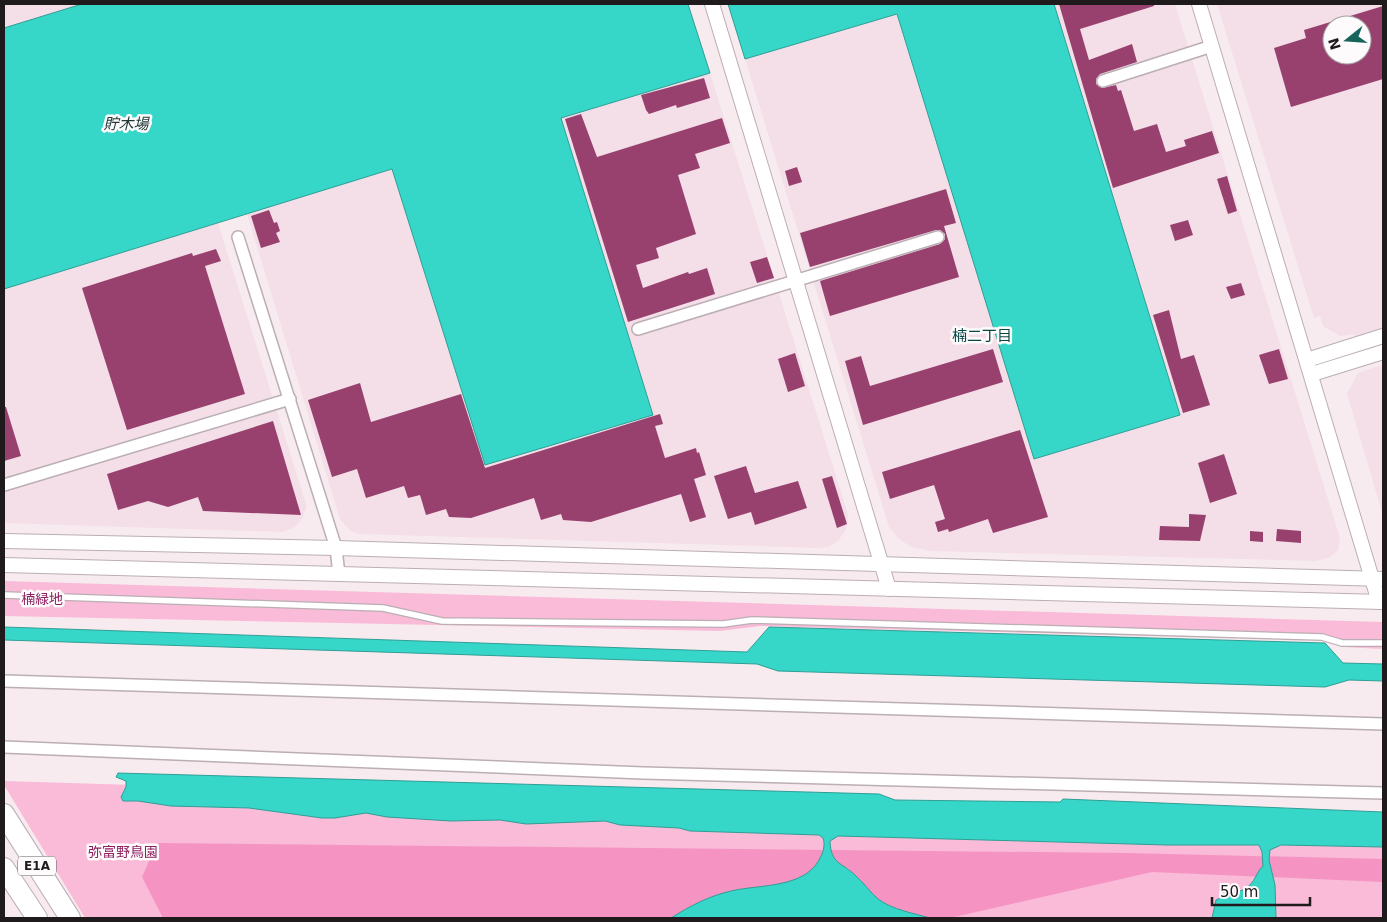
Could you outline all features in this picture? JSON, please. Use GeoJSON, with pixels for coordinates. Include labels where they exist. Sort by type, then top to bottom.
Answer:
{"type":"FeatureCollection","features":[{"type":"Feature","properties":{"kind":"highway","name":"E1A"},"geometry":{"type":"LineString","coordinates":[[4,814],[70,918]]}},
{"type":"Feature","properties":{"kind":"highway","name":"E1A"},"geometry":{"type":"LineString","coordinates":[[4,868],[36,918]]}},
{"type":"Feature","properties":{"kind":"street"},"geometry":{"type":"LineString","coordinates":[[712,4],[889,589]]}},
{"type":"Feature","properties":{"kind":"street"},"geometry":{"type":"LineString","coordinates":[[4,565],[1381,602],[1378,579],[1307,360],[1199,4]]}},
{"type":"Feature","properties":{"kind":"street"},"geometry":{"type":"LineString","coordinates":[[1103,81],[1212,46]]}},
{"type":"Feature","properties":{"kind":"street"},"geometry":{"type":"LineString","coordinates":[[238,237],[336,548],[340,575]]}},
{"type":"Feature","properties":{"kind":"street"},"geometry":{"type":"LineString","coordinates":[[638,329],[938,237]]}},
{"type":"Feature","properties":{"kind":"street"},"geometry":{"type":"LineString","coordinates":[[1307,360],[1383,336]]}},
{"type":"Feature","properties":{"kind":"street"},"geometry":{"type":"LineString","coordinates":[[1312,374],[1383,352]]}},
{"type":"Feature","properties":{"kind":"street"},"geometry":{"type":"LineString","coordinates":[[4,485],[290,399]]}},
{"type":"Feature","properties":{"kind":"street"},"geometry":{"type":"LineString","coordinates":[[4,541],[882,563],[1378,579]]}},
{"type":"Feature","properties":{"kind":"street"},"geometry":{"type":"LineString","coordinates":[[4,681],[1383,724]]}},
{"type":"Feature","properties":{"kind":"street"},"geometry":{"type":"LineString","coordinates":[[4,747],[643,774],[1383,793]]}},
{"type":"Feature","properties":{"kind":"lane"},"geometry":{"type":"LineString","coordinates":[[4,595],[383,608],[442,621],[723,624],[752,620],[1322,637],[1342,643],[1383,643]]}},
{"type":"Feature","properties":{"kind":"shaded area"},"geometry":{"type":"Polygon","coordinates":[[[4,4],[82,4],[4,28],[4,4]]]}},
{"type":"Feature","properties":{"kind":"shaded area"},"geometry":{"type":"Polygon","coordinates":[[[1054,4],[1175,4],[1340,538],[1338,550],[1330,557],[1316,561],[931,551],[911,547],[899,539],[889,527],[745,59],[896,14],[1035,459],[1180,415],[1054,4]]]}},
{"type":"Feature","properties":{"kind":"shaded area"},"geometry":{"type":"Polygon","coordinates":[[[1217,4],[1383,4],[1383,330],[1355,339],[1354,334],[1340,336],[1323,326],[1320,316],[1314,318],[1217,4]]]}},
{"type":"Feature","properties":{"kind":"shaded area"},"geometry":{"type":"Polygon","coordinates":[[[710,73],[848,514],[846,530],[838,541],[828,547],[818,548],[359,534],[351,531],[340,519],[247,214],[393,169],[485,465],[653,415],[561,118],[710,73]]]}},
{"type":"Feature","properties":{"kind":"shaded area"},"geometry":{"type":"Polygon","coordinates":[[[218,223],[307,507],[302,519],[295,527],[282,532],[4,523],[4,289],[218,223]]]}},
{"type":"Feature","properties":{"kind":"shaded area"},"geometry":{"type":"Polygon","coordinates":[[[1383,365],[1383,515],[1347,394],[1358,373],[1383,365]]]}},
{"type":"Feature","properties":{"kind":"shaded area"},"geometry":{"type":"Polygon","coordinates":[[[157,843],[1127,853],[1383,859],[1383,882],[1152,872],[950,918],[163,918],[142,877],[157,843]]]}},
{"type":"Feature","properties":{"kind":"green space","name":"楠緑地"},"geometry":{"type":"Polygon","coordinates":[[[4,581],[1383,622],[1383,649],[1343,647],[1322,640],[760,626],[720,631],[4,616],[4,581]]]}},
{"type":"Feature","properties":{"kind":"green space","name":"弥富野鳥園"},"geometry":{"type":"Polygon","coordinates":[[[4,781],[1383,824],[1383,918],[85,918],[4,785],[4,781]]]}},
{"type":"Feature","properties":{"kind":"water","name":"貯木場"},"geometry":{"type":"Polygon","coordinates":[[[82,4],[688,4],[710,73],[561,118],[653,415],[485,465],[392,169],[4,289],[4,28],[82,4]]]}},
{"type":"Feature","properties":{"kind":"water"},"geometry":{"type":"Polygon","coordinates":[[[728,4],[1054,4],[1180,415],[1034,459],[897,14],[745,59],[728,4]]]}},
{"type":"Feature","properties":{"kind":"water"},"geometry":{"type":"Polygon","coordinates":[[[4,627],[747,652],[769,627],[1325,643],[1343,663],[1383,664],[1383,681],[1349,680],[1325,687],[778,671],[757,664],[4,640],[4,627]]]}},
{"type":"Feature","properties":{"kind":"water"},"geometry":{"type":"Polygon","coordinates":[[[118,773],[879,794],[895,800],[1060,802],[1063,799],[1383,812],[1383,847],[1281,845],[1270,850],[1269,860],[1275,885],[1276,918],[1212,918],[1216,900],[1247,888],[1263,866],[1262,852],[1259,845],[1167,845],[838,836],[830,841],[835,859],[851,871],[878,899],[897,909],[930,918],[671,918],[707,899],[731,891],[769,886],[794,880],[814,867],[823,852],[823,838],[819,835],[690,831],[679,828],[620,825],[605,821],[526,824],[500,820],[451,821],[387,817],[366,813],[322,818],[249,808],[171,806],[138,801],[123,801],[121,797],[126,787],[126,781],[116,777],[118,773]]]}},
{"type":"Feature","properties":{"kind":"building"},"geometry":{"type":"Polygon","coordinates":[[[1059,4],[1154,4],[1154,6],[1080,29],[1089,60],[1132,44],[1137,62],[1100,74],[1096,79],[1096,84],[1102,88],[1116,85],[1118,91],[1121,90],[1134,131],[1157,124],[1166,152],[1186,146],[1184,140],[1212,131],[1219,153],[1113,188],[1059,4]]]}},
{"type":"Feature","properties":{"kind":"building"},"geometry":{"type":"Polygon","coordinates":[[[1383,6],[1383,79],[1291,107],[1274,48],[1306,38],[1304,30],[1322,25],[1322,65],[1372,65],[1372,15],[1353,15],[1383,6]]]}},
{"type":"Feature","properties":{"kind":"building"},"geometry":{"type":"Polygon","coordinates":[[[704,78],[710,98],[677,108],[676,105],[649,114],[646,110],[641,95],[704,78]]]}},
{"type":"Feature","properties":{"kind":"building"},"geometry":{"type":"Polygon","coordinates":[[[581,114],[597,157],[722,118],[730,143],[695,154],[700,168],[678,175],[696,234],[656,248],[659,258],[636,265],[643,288],[688,272],[689,274],[707,268],[715,294],[628,322],[565,119],[581,114]]]}},
{"type":"Feature","properties":{"kind":"building"},"geometry":{"type":"Polygon","coordinates":[[[797,167],[802,182],[789,186],[785,171],[797,167]]]}},
{"type":"Feature","properties":{"kind":"building"},"geometry":{"type":"Polygon","coordinates":[[[1227,176],[1237,211],[1228,214],[1217,179],[1227,176]]]}},
{"type":"Feature","properties":{"kind":"building"},"geometry":{"type":"Polygon","coordinates":[[[946,189],[956,223],[944,226],[959,277],[830,316],[820,281],[940,244],[945,239],[945,234],[940,230],[936,230],[810,267],[800,233],[946,189]]]}},
{"type":"Feature","properties":{"kind":"building"},"geometry":{"type":"Polygon","coordinates":[[[269,210],[274,223],[277,222],[280,231],[276,233],[280,242],[261,248],[251,216],[269,210]]]}},
{"type":"Feature","properties":{"kind":"building"},"geometry":{"type":"Polygon","coordinates":[[[1188,220],[1193,235],[1175,241],[1170,225],[1188,220]]]}},
{"type":"Feature","properties":{"kind":"building"},"geometry":{"type":"Polygon","coordinates":[[[216,249],[221,261],[205,266],[245,394],[127,430],[82,288],[192,253],[193,256],[216,249]]]}},
{"type":"Feature","properties":{"kind":"building"},"geometry":{"type":"Polygon","coordinates":[[[767,257],[774,278],[757,283],[750,262],[767,257]]]}},
{"type":"Feature","properties":{"kind":"building"},"geometry":{"type":"Polygon","coordinates":[[[1241,283],[1245,295],[1231,299],[1226,287],[1241,283]]]}},
{"type":"Feature","properties":{"kind":"building"},"geometry":{"type":"Polygon","coordinates":[[[1169,310],[1181,359],[1194,355],[1210,405],[1183,413],[1153,315],[1169,310]]]}},
{"type":"Feature","properties":{"kind":"building"},"geometry":{"type":"Polygon","coordinates":[[[993,349],[1003,382],[863,425],[845,361],[861,356],[870,386],[993,349]]]}},
{"type":"Feature","properties":{"kind":"building"},"geometry":{"type":"Polygon","coordinates":[[[1279,349],[1288,379],[1269,384],[1259,355],[1279,349]]]}},
{"type":"Feature","properties":{"kind":"building"},"geometry":{"type":"Polygon","coordinates":[[[795,353],[805,386],[788,392],[778,359],[795,353]]]}},
{"type":"Feature","properties":{"kind":"building"},"geometry":{"type":"Polygon","coordinates":[[[360,383],[371,422],[461,394],[485,468],[660,414],[663,424],[655,426],[665,458],[696,448],[697,453],[699,452],[706,475],[694,479],[706,517],[690,522],[681,494],[591,522],[563,520],[561,514],[541,520],[534,498],[471,518],[449,517],[446,509],[426,515],[420,495],[408,498],[404,486],[366,498],[357,469],[332,477],[308,400],[360,383]]]}},
{"type":"Feature","properties":{"kind":"building"},"geometry":{"type":"Polygon","coordinates":[[[4,407],[6,407],[21,456],[4,461],[4,407]]]}},
{"type":"Feature","properties":{"kind":"building"},"geometry":{"type":"Polygon","coordinates":[[[273,421],[301,515],[203,511],[198,497],[168,507],[148,501],[118,510],[107,474],[273,421]]]}},
{"type":"Feature","properties":{"kind":"building"},"geometry":{"type":"Polygon","coordinates":[[[1020,430],[1048,517],[993,533],[988,519],[949,532],[948,529],[938,532],[935,522],[945,519],[934,485],[890,499],[882,472],[1020,430]]]}},
{"type":"Feature","properties":{"kind":"building"},"geometry":{"type":"Polygon","coordinates":[[[1224,454],[1237,494],[1210,503],[1198,463],[1224,454]]]}},
{"type":"Feature","properties":{"kind":"building"},"geometry":{"type":"Polygon","coordinates":[[[746,466],[755,493],[798,481],[807,508],[755,525],[751,512],[728,519],[714,476],[746,466]]]}},
{"type":"Feature","properties":{"kind":"building"},"geometry":{"type":"Polygon","coordinates":[[[832,476],[847,524],[837,528],[822,479],[832,476]]]}},
{"type":"Feature","properties":{"kind":"building"},"geometry":{"type":"Polygon","coordinates":[[[1189,514],[1206,515],[1200,541],[1159,540],[1160,526],[1189,527],[1189,514]]]}},
{"type":"Feature","properties":{"kind":"building"},"geometry":{"type":"Polygon","coordinates":[[[1277,529],[1301,531],[1301,543],[1276,541],[1277,529]]]}},
{"type":"Feature","properties":{"kind":"building"},"geometry":{"type":"Polygon","coordinates":[[[1250,531],[1263,532],[1263,542],[1250,541],[1250,531]]]}},
{"type":"Feature","properties":{"kind":"district","name":"楠二丁目"},"geometry":{"type":"Point","coordinates":[982,336]}}]}
